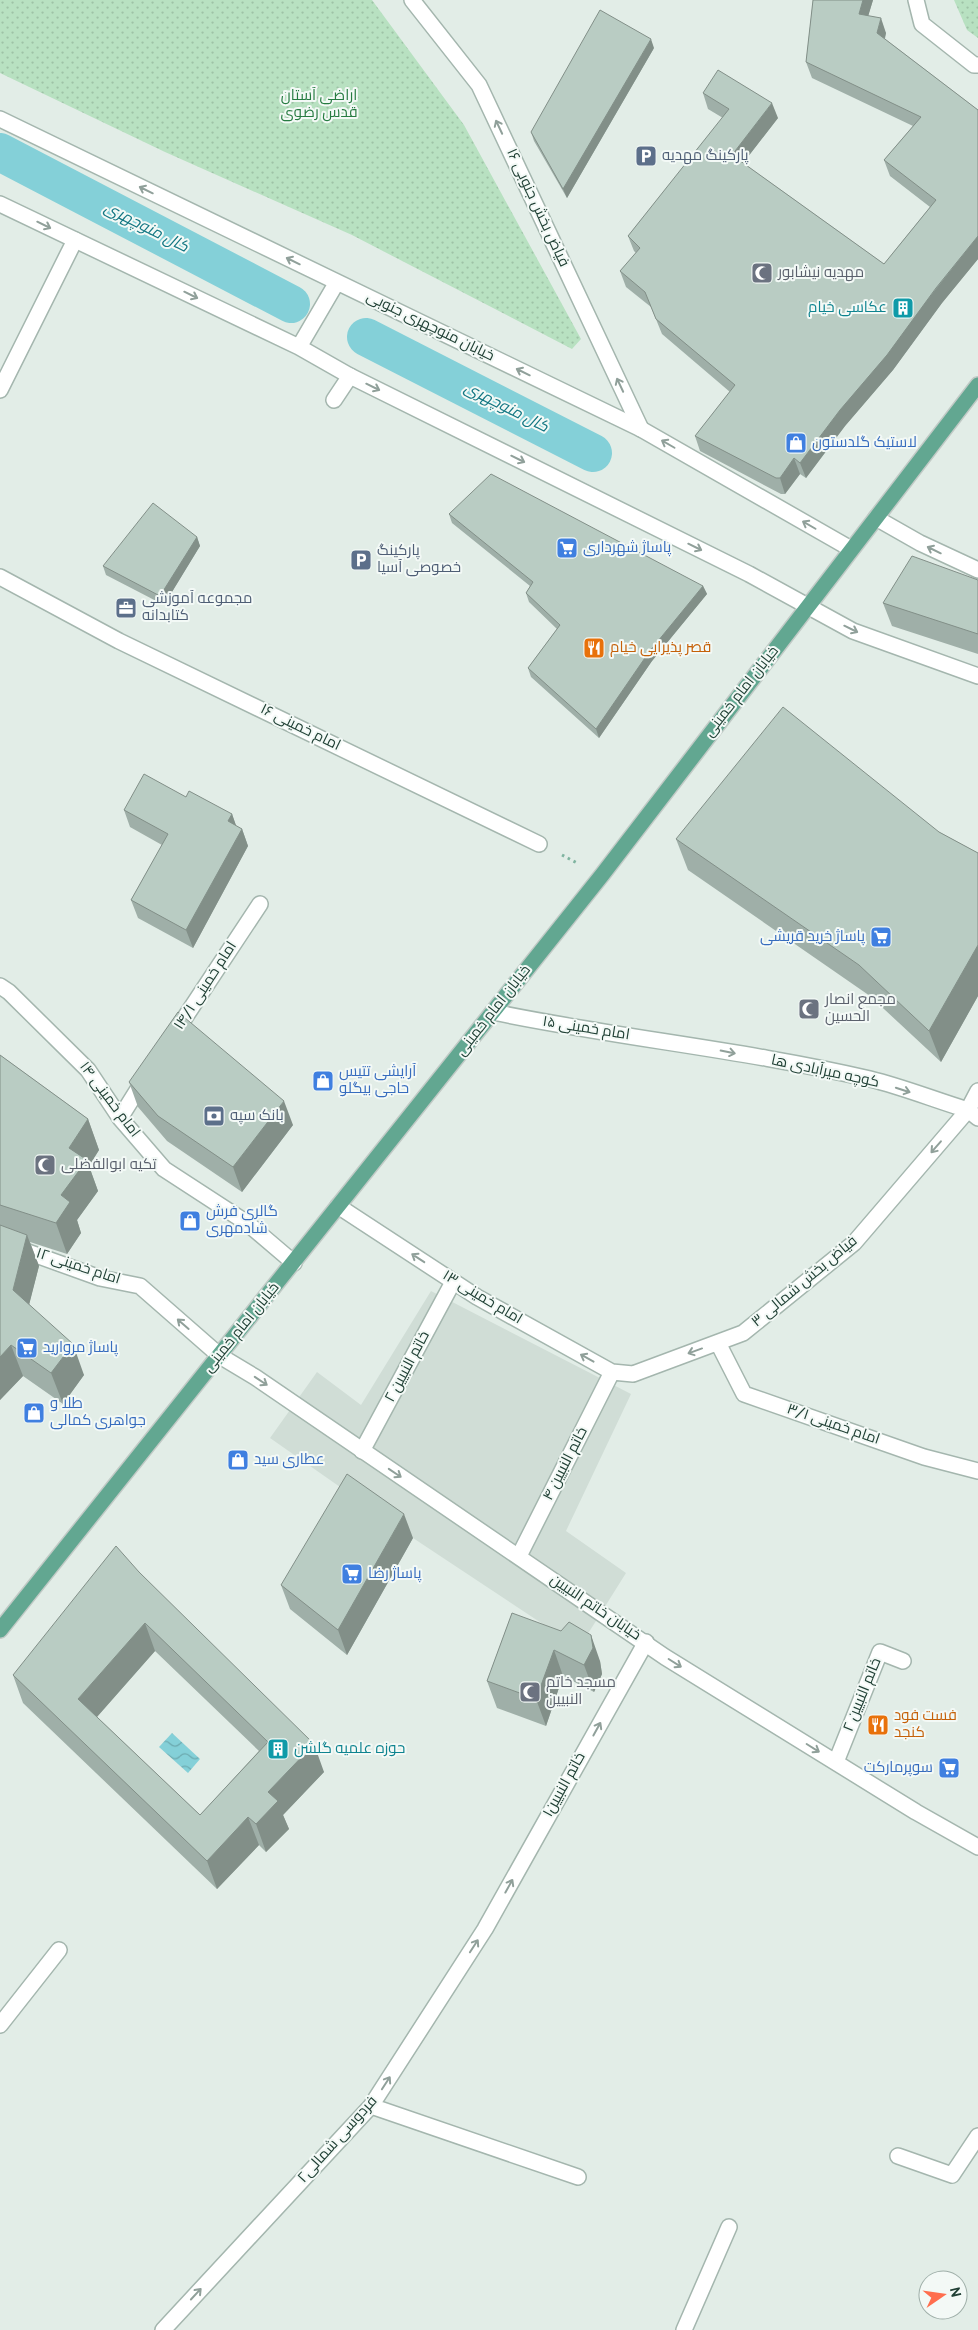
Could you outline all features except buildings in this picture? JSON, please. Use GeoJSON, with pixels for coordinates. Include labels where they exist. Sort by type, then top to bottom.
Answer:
{"type":"FeatureCollection","features":[{"type":"Feature","properties":{"kind":"main road","name":"خیابان امام خمینی"},"geometry":{"type":"LineString","coordinates":[[0,1630],[602,875],[978,385]]}},
{"type":"Feature","properties":{"kind":"street","name":"فیاض بخش جنوبی ۱۶"},"geometry":{"type":"LineString","coordinates":[[412,0],[482,92],[641,429]]}},
{"type":"Feature","properties":{"kind":"street"},"geometry":{"type":"LineString","coordinates":[[916,0],[922,24],[974,65],[978,65]]}},
{"type":"Feature","properties":{"kind":"street","name":"خیابان منوچهری جنوبی"},"geometry":{"type":"LineString","coordinates":[[0,119],[641,429],[851,549]]}},
{"type":"Feature","properties":{"kind":"street"},"geometry":{"type":"LineString","coordinates":[[0,204],[299,347],[350,376],[749,574],[853,631],[978,676]]}},
{"type":"Feature","properties":{"kind":"street"},"geometry":{"type":"LineString","coordinates":[[0,389],[75,240]]}},
{"type":"Feature","properties":{"kind":"street"},"geometry":{"type":"LineString","coordinates":[[299,347],[337,282]]}},
{"type":"Feature","properties":{"kind":"street"},"geometry":{"type":"LineString","coordinates":[[334,400],[350,376]]}},
{"type":"Feature","properties":{"kind":"street"},"geometry":{"type":"LineString","coordinates":[[876,518],[920,543],[978,570]]}},
{"type":"Feature","properties":{"kind":"street","name":"امام خمینی ۱۶"},"geometry":{"type":"LineString","coordinates":[[0,577],[119,641],[539,844]]}},
{"type":"Feature","properties":{"kind":"street","name":"امام خمینی ۱۴/۱"},"geometry":{"type":"LineString","coordinates":[[168,1044],[260,904]]}},
{"type":"Feature","properties":{"kind":"street","name":"امام خمینی ۱۴"},"geometry":{"type":"LineString","coordinates":[[0,986],[9,992],[88,1070],[120,1118],[164,1168],[247,1223],[294,1263]]}},
{"type":"Feature","properties":{"kind":"street","name":"امام خمینی ۱۵"},"geometry":{"type":"LineString","coordinates":[[493,1012],[539,1022],[680,1043]]}},
{"type":"Feature","properties":{"kind":"street","name":"کوچه میرآبادی ها"},"geometry":{"type":"LineString","coordinates":[[680,1043],[871,1080],[973,1114]]}},
{"type":"Feature","properties":{"kind":"street"},"geometry":{"type":"LineString","coordinates":[[120,1118],[152,1068]]}},
{"type":"Feature","properties":{"kind":"street","name":"فیاض بخش شمالی ۳"},"geometry":{"type":"LineString","coordinates":[[632,1374],[742,1333],[854,1243],[973,1114],[978,1092]]}},
{"type":"Feature","properties":{"kind":"street","name":"امام خمینی ۱۳"},"geometry":{"type":"LineString","coordinates":[[338,1206],[477,1297],[612,1372],[632,1374]]}},
{"type":"Feature","properties":{"kind":"street","name":"امام خمینی ۱۲"},"geometry":{"type":"LineString","coordinates":[[0,1242],[100,1278],[140,1286],[220,1356]]}},
{"type":"Feature","properties":{"kind":"street","name":"خاتم النبیین ۲"},"geometry":{"type":"LineString","coordinates":[[362,1451],[453,1282]]}},
{"type":"Feature","properties":{"kind":"street","name":"امام خمینی ۳/۱"},"geometry":{"type":"LineString","coordinates":[[718,1343],[744,1394],[924,1457],[978,1471]]}},
{"type":"Feature","properties":{"kind":"street","name":"خیابان خاتم النبیین"},"geometry":{"type":"LineString","coordinates":[[220,1356],[255,1377],[665,1656],[916,1812],[978,1847]]}},
{"type":"Feature","properties":{"kind":"street","name":"خاتم النبیین ۴"},"geometry":{"type":"LineString","coordinates":[[519,1556],[612,1372]]}},
{"type":"Feature","properties":{"kind":"street","name":"خاتم النبیین۱"},"geometry":{"type":"LineString","coordinates":[[485,1928],[646,1642]]}},
{"type":"Feature","properties":{"kind":"street","name":"خاتم النبیین ۲"},"geometry":{"type":"LineString","coordinates":[[836,1762],[880,1652],[903,1661]]}},
{"type":"Feature","properties":{"kind":"street","name":"فردوسی شمالی۲"},"geometry":{"type":"LineString","coordinates":[[163,2330],[371,2106],[485,1928]]}},
{"type":"Feature","properties":{"kind":"street"},"geometry":{"type":"LineString","coordinates":[[0,2024],[60,1950]]}},
{"type":"Feature","properties":{"kind":"street"},"geometry":{"type":"LineString","coordinates":[[371,2106],[578,2177]]}},
{"type":"Feature","properties":{"kind":"street"},"geometry":{"type":"LineString","coordinates":[[898,2156],[952,2175],[978,2136]]}},
{"type":"Feature","properties":{"kind":"street"},"geometry":{"type":"LineString","coordinates":[[684,2330],[729,2227]]}},
{"type":"Feature","properties":{"kind":"path"},"geometry":{"type":"LineString","coordinates":[[539,844],[602,875]]}},
{"type":"Feature","properties":{"kind":"shaded area"},"geometry":{"type":"Polygon","coordinates":[[[431,1291],[631,1394],[566,1531],[626,1573],[579,1648],[413,1538],[270,1438],[317,1372],[361,1405],[431,1291]]]}},
{"type":"Feature","properties":{"kind":"green space","name":"اراضی آستان قدس رضوی"},"geometry":{"type":"Polygon","coordinates":[[[0,0],[372,0],[464,125],[581,339],[572,349],[352,235],[165,152],[0,73],[0,0]]]}},
{"type":"Feature","properties":{"kind":"green space"},"geometry":{"type":"Polygon","coordinates":[[[954,0],[978,0],[978,38],[967,30],[954,0]]]}},
{"type":"Feature","properties":{"kind":"water"},"geometry":{"type":"Polygon","coordinates":[[[172,1733],[200,1759],[188,1773],[159,1747],[172,1733]]]}},
{"type":"Feature","properties":{"kind":"waterway","name":"کال منوچهری"},"geometry":{"type":"LineString","coordinates":[[0,152],[291,304]]}},
{"type":"Feature","properties":{"kind":"waterway","name":"کال منوچهری"},"geometry":{"type":"LineString","coordinates":[[366,337],[593,453]]}},
{"type":"Feature","properties":{"kind":"place","name":"پارکینگ مهدیه"},"geometry":{"type":"Point","coordinates":[646,156]}},
{"type":"Feature","properties":{"kind":"place","name":"مهدیه نیشابور"},"geometry":{"type":"Point","coordinates":[762,273]}},
{"type":"Feature","properties":{"kind":"place","name":"عکاسی خیام"},"geometry":{"type":"Point","coordinates":[903,308]}},
{"type":"Feature","properties":{"kind":"place","name":"لاستیک گلدستون"},"geometry":{"type":"Point","coordinates":[796,443]}},
{"type":"Feature","properties":{"kind":"place","name":"پاساژ شهرداری"},"geometry":{"type":"Point","coordinates":[567,548]}},
{"type":"Feature","properties":{"kind":"place","name":"پارکینگ خصوصی آسیا"},"geometry":{"type":"Point","coordinates":[361,560]}},
{"type":"Feature","properties":{"kind":"place","name":"مجموعه آموزشی کتابدانه"},"geometry":{"type":"Point","coordinates":[126,608]}},
{"type":"Feature","properties":{"kind":"place","name":"قصر پذیرایی خیام"},"geometry":{"type":"Point","coordinates":[594,648]}},
{"type":"Feature","properties":{"kind":"place","name":"پاساژ خرید قریشی"},"geometry":{"type":"Point","coordinates":[881,937]}},
{"type":"Feature","properties":{"kind":"place","name":"مجمع انصار الحسین"},"geometry":{"type":"Point","coordinates":[809,1009]}},
{"type":"Feature","properties":{"kind":"place","name":"آرایشی تتیس حاجی بیگلو"},"geometry":{"type":"Point","coordinates":[323,1081]}},
{"type":"Feature","properties":{"kind":"place","name":"بانک سپه"},"geometry":{"type":"Point","coordinates":[214,1116]}},
{"type":"Feature","properties":{"kind":"place","name":"تکیه ابوالفضلی"},"geometry":{"type":"Point","coordinates":[45,1165]}},
{"type":"Feature","properties":{"kind":"place","name":"گالری فرش شادمهری"},"geometry":{"type":"Point","coordinates":[190,1221]}},
{"type":"Feature","properties":{"kind":"place","name":"پاساژ مروارید"},"geometry":{"type":"Point","coordinates":[27,1348]}},
{"type":"Feature","properties":{"kind":"place","name":"طلا و جواهری کمالی"},"geometry":{"type":"Point","coordinates":[34,1413]}},
{"type":"Feature","properties":{"kind":"place","name":"عطاری سید"},"geometry":{"type":"Point","coordinates":[238,1460]}},
{"type":"Feature","properties":{"kind":"place","name":"پاساژ رضا"},"geometry":{"type":"Point","coordinates":[352,1574]}},
{"type":"Feature","properties":{"kind":"place","name":"مسجد خاتم النبیین"},"geometry":{"type":"Point","coordinates":[530,1692]}},
{"type":"Feature","properties":{"kind":"place","name":"فست فود کنجد"},"geometry":{"type":"Point","coordinates":[878,1725]}},
{"type":"Feature","properties":{"kind":"place","name":"حوزه علمیه گلشن"},"geometry":{"type":"Point","coordinates":[278,1749]}},
{"type":"Feature","properties":{"kind":"place","name":"سوپرمارکت"},"geometry":{"type":"Point","coordinates":[949,1768]}}]}
